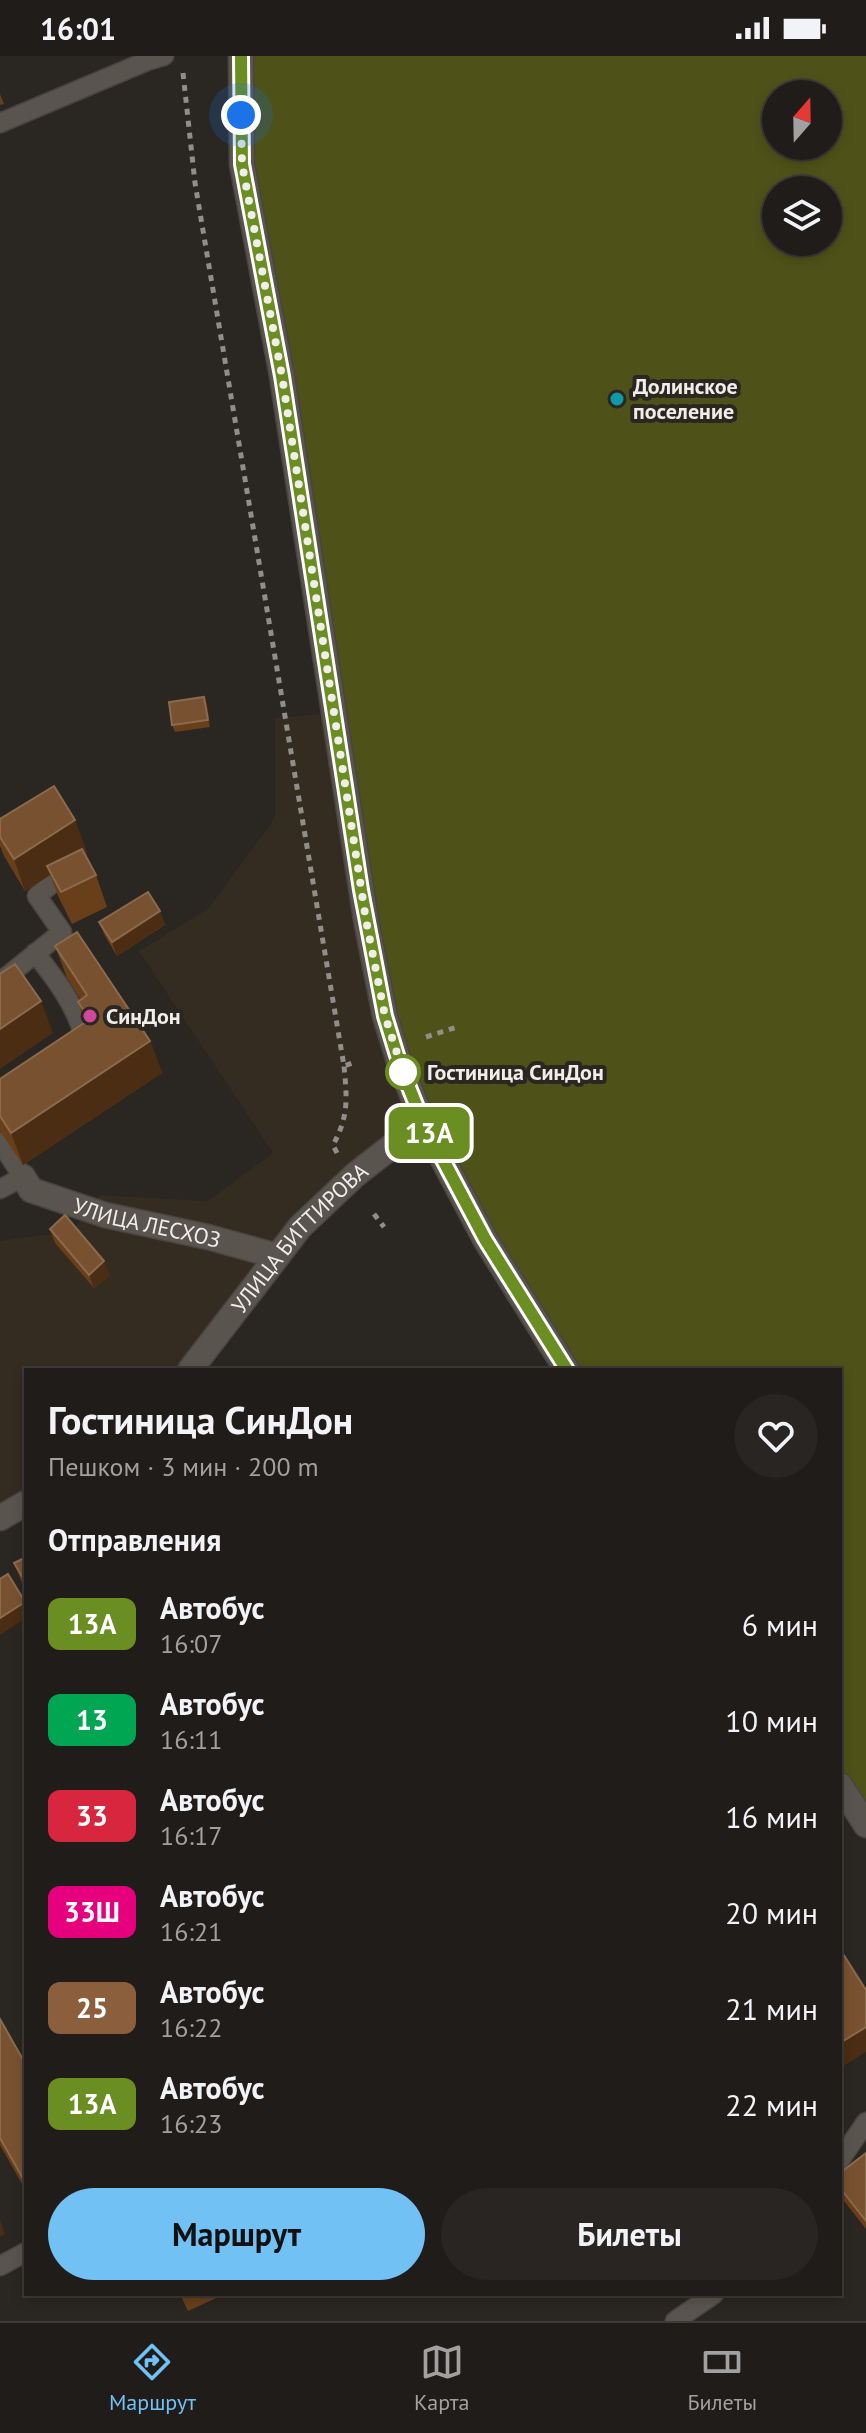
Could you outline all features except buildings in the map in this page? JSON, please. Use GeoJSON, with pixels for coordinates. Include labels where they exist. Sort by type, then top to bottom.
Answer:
{"type":"FeatureCollection","features":[{"type":"Feature","properties":{"kind":"street"},"geometry":{"type":"LineString","coordinates":[[241,56],[242,164],[282,376],[366,920],[385,1016],[400,1065],[423,1122],[485,1239],[566,1368]]}},
{"type":"Feature","properties":{"kind":"street","name":"УЛИЦА БИТТИРОВА"},"geometry":{"type":"LineString","coordinates":[[192,1368],[300,1227],[338,1191],[423,1122]]}},
{"type":"Feature","properties":{"kind":"street","name":"УЛИЦА ЛЕСХОЗ"},"geometry":{"type":"LineString","coordinates":[[23,1177],[31,1190],[105,1215],[208,1237],[277,1256]]}},
{"type":"Feature","properties":{"kind":"street"},"geometry":{"type":"LineString","coordinates":[[0,1518],[24,1504]]}},
{"type":"Feature","properties":{"kind":"street"},"geometry":{"type":"LineString","coordinates":[[842,1788],[866,1825]]}},
{"type":"Feature","properties":{"kind":"lane"},"geometry":{"type":"LineString","coordinates":[[0,123],[164,56]]}},
{"type":"Feature","properties":{"kind":"lane"},"geometry":{"type":"LineString","coordinates":[[0,982],[62,932],[37,896],[76,864]]}},
{"type":"Feature","properties":{"kind":"lane"},"geometry":{"type":"LineString","coordinates":[[35,953],[78,1016],[84,1036],[60,1051]]}},
{"type":"Feature","properties":{"kind":"lane"},"geometry":{"type":"LineString","coordinates":[[0,1142],[23,1177],[0,1189]]}},
{"type":"Feature","properties":{"kind":"lane"},"geometry":{"type":"LineString","coordinates":[[842,2157],[866,2122]]}},
{"type":"Feature","properties":{"kind":"lane"},"geometry":{"type":"LineString","coordinates":[[0,2266],[24,2253]]}},
{"type":"Feature","properties":{"kind":"lane"},"geometry":{"type":"LineString","coordinates":[[675,2321],[711,2296]]}},
{"type":"Feature","properties":{"kind":"path"},"geometry":{"type":"LineString","coordinates":[[183,71],[195,183],[344,1066],[347,1094],[344,1126],[333,1145],[339,1157]]}},
{"type":"Feature","properties":{"kind":"path"},"geometry":{"type":"LineString","coordinates":[[426,1037],[457,1027]]}},
{"type":"Feature","properties":{"kind":"path"},"geometry":{"type":"LineString","coordinates":[[344,1066],[355,1062]]}},
{"type":"Feature","properties":{"kind":"path"},"geometry":{"type":"LineString","coordinates":[[374,1214],[384,1227]]}},
{"type":"Feature","properties":{"kind":"shaded area"},"geometry":{"type":"Polygon","coordinates":[[[333,713],[423,1122],[355,1175],[192,1368],[24,1368],[24,1504],[0,1518],[0,1241],[73,1231],[100,1195],[208,1201],[273,1153],[139,951],[208,909],[275,818],[275,718],[333,713]]]}},
{"type":"Feature","properties":{"kind":"green space"},"geometry":{"type":"Polygon","coordinates":[[[241,56],[866,56],[866,1825],[842,1788],[842,1368],[566,1368],[400,1065],[242,164],[241,56]]]}},
{"type":"Feature","properties":{"kind":"bus line","name":"13А"},"geometry":{"type":"LineString","coordinates":[[241,56],[242,164],[282,376],[361,890],[385,1016],[400,1065],[423,1122],[485,1239],[566,1368]]}},
{"type":"Feature","properties":{"kind":"place","name":"Долинское поселение"},"geometry":{"type":"Point","coordinates":[617,399]}},
{"type":"Feature","properties":{"kind":"place","name":"СинДон"},"geometry":{"type":"Point","coordinates":[90,1016]}},
{"type":"Feature","properties":{"kind":"place","name":"Гостиница СинДон"},"geometry":{"type":"Point","coordinates":[403,1072]}},
{"type":"Feature","properties":{"kind":"route"},"geometry":{"type":"LineString","coordinates":[[241,115],[242,164],[282,376],[366,920],[385,1016],[403,1072]]}}]}
